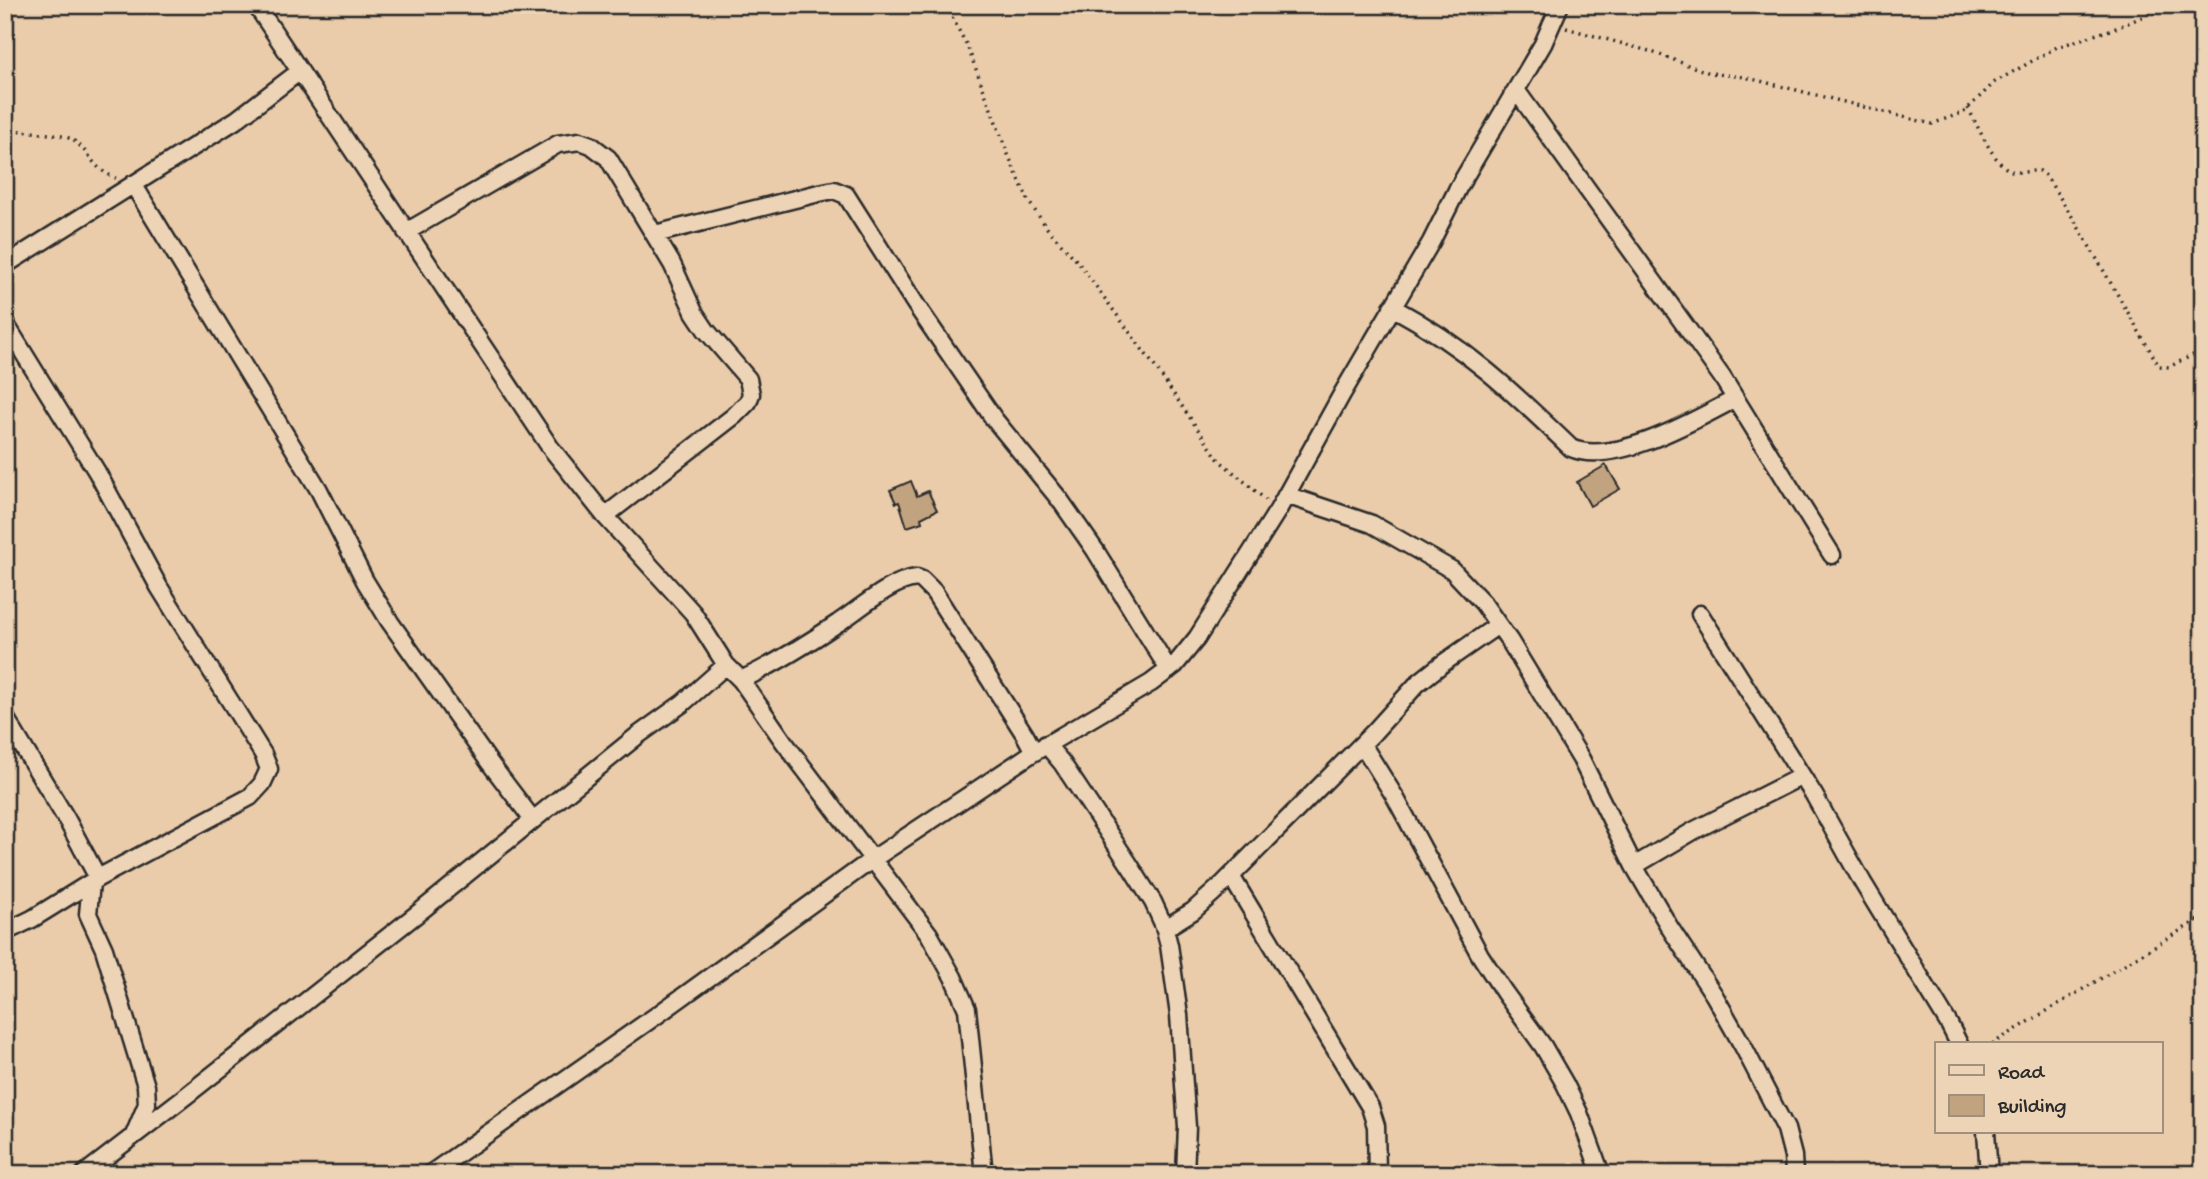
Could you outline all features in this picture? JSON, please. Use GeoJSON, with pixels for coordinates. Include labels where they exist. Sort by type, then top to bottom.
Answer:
{"type":"FeatureCollection","features":[{"type":"Feature","properties":{"kind":"street"},"geometry":{"type":"LineString","coordinates":[[256,5],[544,437],[605,516],[693,614],[726,665],[741,680],[784,742],[929,934],[961,993],[970,1034],[984,1174]]}},
{"type":"Feature","properties":{"kind":"street"},"geometry":{"type":"LineString","coordinates":[[430,1174],[873,859],[1046,744],[1169,670],[1197,638],[1278,510],[1516,90],[1560,5]]}},
{"type":"Feature","properties":{"kind":"street"},"geometry":{"type":"LineString","coordinates":[[5,265],[236,120],[300,71]]}},
{"type":"Feature","properties":{"kind":"street"},"geometry":{"type":"LineString","coordinates":[[1516,90],[1565,161],[1647,270],[1735,398],[1832,555]]}},
{"type":"Feature","properties":{"kind":"street"},"geometry":{"type":"LineString","coordinates":[[406,232],[538,154],[569,141],[590,145],[608,158],[672,264],[694,312],[748,379],[751,394],[748,402],[734,416],[605,516]]}},
{"type":"Feature","properties":{"kind":"street"},"geometry":{"type":"LineString","coordinates":[[133,184],[312,480],[365,581],[390,622],[533,820]]}},
{"type":"Feature","properties":{"kind":"street"},"geometry":{"type":"LineString","coordinates":[[655,234],[819,193],[834,190],[846,195],[916,305],[994,419],[1060,500],[1095,550],[1169,670]]}},
{"type":"Feature","properties":{"kind":"street"},"geometry":{"type":"LineString","coordinates":[[1392,307],[1447,338],[1480,363],[1512,390],[1571,448],[1579,451],[1614,449],[1658,438],[1735,398]]}},
{"type":"Feature","properties":{"kind":"street"},"geometry":{"type":"LineString","coordinates":[[5,323],[70,426],[159,587],[263,754],[269,769],[262,784],[250,797],[95,880],[32,919],[5,932]]}},
{"type":"Feature","properties":{"kind":"street"},"geometry":{"type":"LineString","coordinates":[[1286,495],[1372,524],[1452,570],[1483,603],[1581,760],[1634,866],[1714,995],[1754,1067],[1786,1129],[1793,1156],[1794,1174]]}},
{"type":"Feature","properties":{"kind":"street"},"geometry":{"type":"LineString","coordinates":[[741,680],[807,643],[897,583],[917,578],[927,584],[945,608],[1025,735],[1032,750],[1031,754]]}},
{"type":"Feature","properties":{"kind":"street"},"geometry":{"type":"LineString","coordinates":[[1700,614],[1802,776],[1958,1042]]}},
{"type":"Feature","properties":{"kind":"street"},"geometry":{"type":"LineString","coordinates":[[1164,926],[1192,911],[1231,876],[1362,744],[1418,683],[1498,625]]}},
{"type":"Feature","properties":{"kind":"street"},"geometry":{"type":"LineString","coordinates":[[84,1174],[637,736],[683,703],[726,665]]}},
{"type":"Feature","properties":{"kind":"street"},"geometry":{"type":"LineString","coordinates":[[5,717],[67,820],[95,880],[88,914],[104,949],[146,1086],[147,1104],[133,1137]]}},
{"type":"Feature","properties":{"kind":"street"},"geometry":{"type":"LineString","coordinates":[[1046,744],[1062,763],[1129,864],[1153,902],[1164,926],[1179,1015],[1187,1127],[1185,1174]]}},
{"type":"Feature","properties":{"kind":"street"},"geometry":{"type":"LineString","coordinates":[[1362,744],[1437,872],[1480,955],[1543,1046],[1565,1084],[1579,1113],[1601,1174]]}},
{"type":"Feature","properties":{"kind":"street"},"geometry":{"type":"LineString","coordinates":[[1634,866],[1695,830],[1802,776]]}},
{"type":"Feature","properties":{"kind":"street"},"geometry":{"type":"LineString","coordinates":[[1231,876],[1370,1107],[1376,1126],[1377,1174]]}},
{"type":"Feature","properties":{"kind":"street"},"geometry":{"type":"LineString","coordinates":[[1986,1134],[1989,1174]]}},
{"type":"Feature","properties":{"kind":"path"},"geometry":{"type":"LineString","coordinates":[[537,5],[553,10],[567,5]]}},
{"type":"Feature","properties":{"kind":"path"},"geometry":{"type":"LineString","coordinates":[[824,5],[842,9],[868,5]]}},
{"type":"Feature","properties":{"kind":"path"},"geometry":{"type":"LineString","coordinates":[[879,5],[950,13]]}},
{"type":"Feature","properties":{"kind":"path"},"geometry":{"type":"LineString","coordinates":[[946,5],[968,48],[1029,202],[1047,228],[1078,262],[1219,460],[1278,510]]}},
{"type":"Feature","properties":{"kind":"path"},"geometry":{"type":"LineString","coordinates":[[1551,24],[1605,37],[1710,73],[1744,77],[1854,103],[1908,120],[1937,124],[1968,108],[1995,82],[2057,47],[2116,28],[2170,5]]}},
{"type":"Feature","properties":{"kind":"path"},"geometry":{"type":"LineString","coordinates":[[1968,108],[1987,144],[2005,167],[2013,172],[2040,171],[2046,176],[2159,366],[2169,368],[2203,350]]}},
{"type":"Feature","properties":{"kind":"path"},"geometry":{"type":"LineString","coordinates":[[5,129],[71,139],[103,173],[133,184]]}},
{"type":"Feature","properties":{"kind":"path"},"geometry":{"type":"LineString","coordinates":[[1996,1042],[2203,917]]}},
{"type":"Feature","properties":{"kind":"building"},"geometry":{"type":"Polygon","coordinates":[[[1606,465],[1620,489],[1590,506],[1577,482],[1606,465]]]}},
{"type":"Feature","properties":{"kind":"building"},"geometry":{"type":"Polygon","coordinates":[[[911,481],[917,496],[928,491],[937,510],[921,518],[922,522],[907,527],[899,502],[896,503],[890,490],[911,481]]]}}]}
